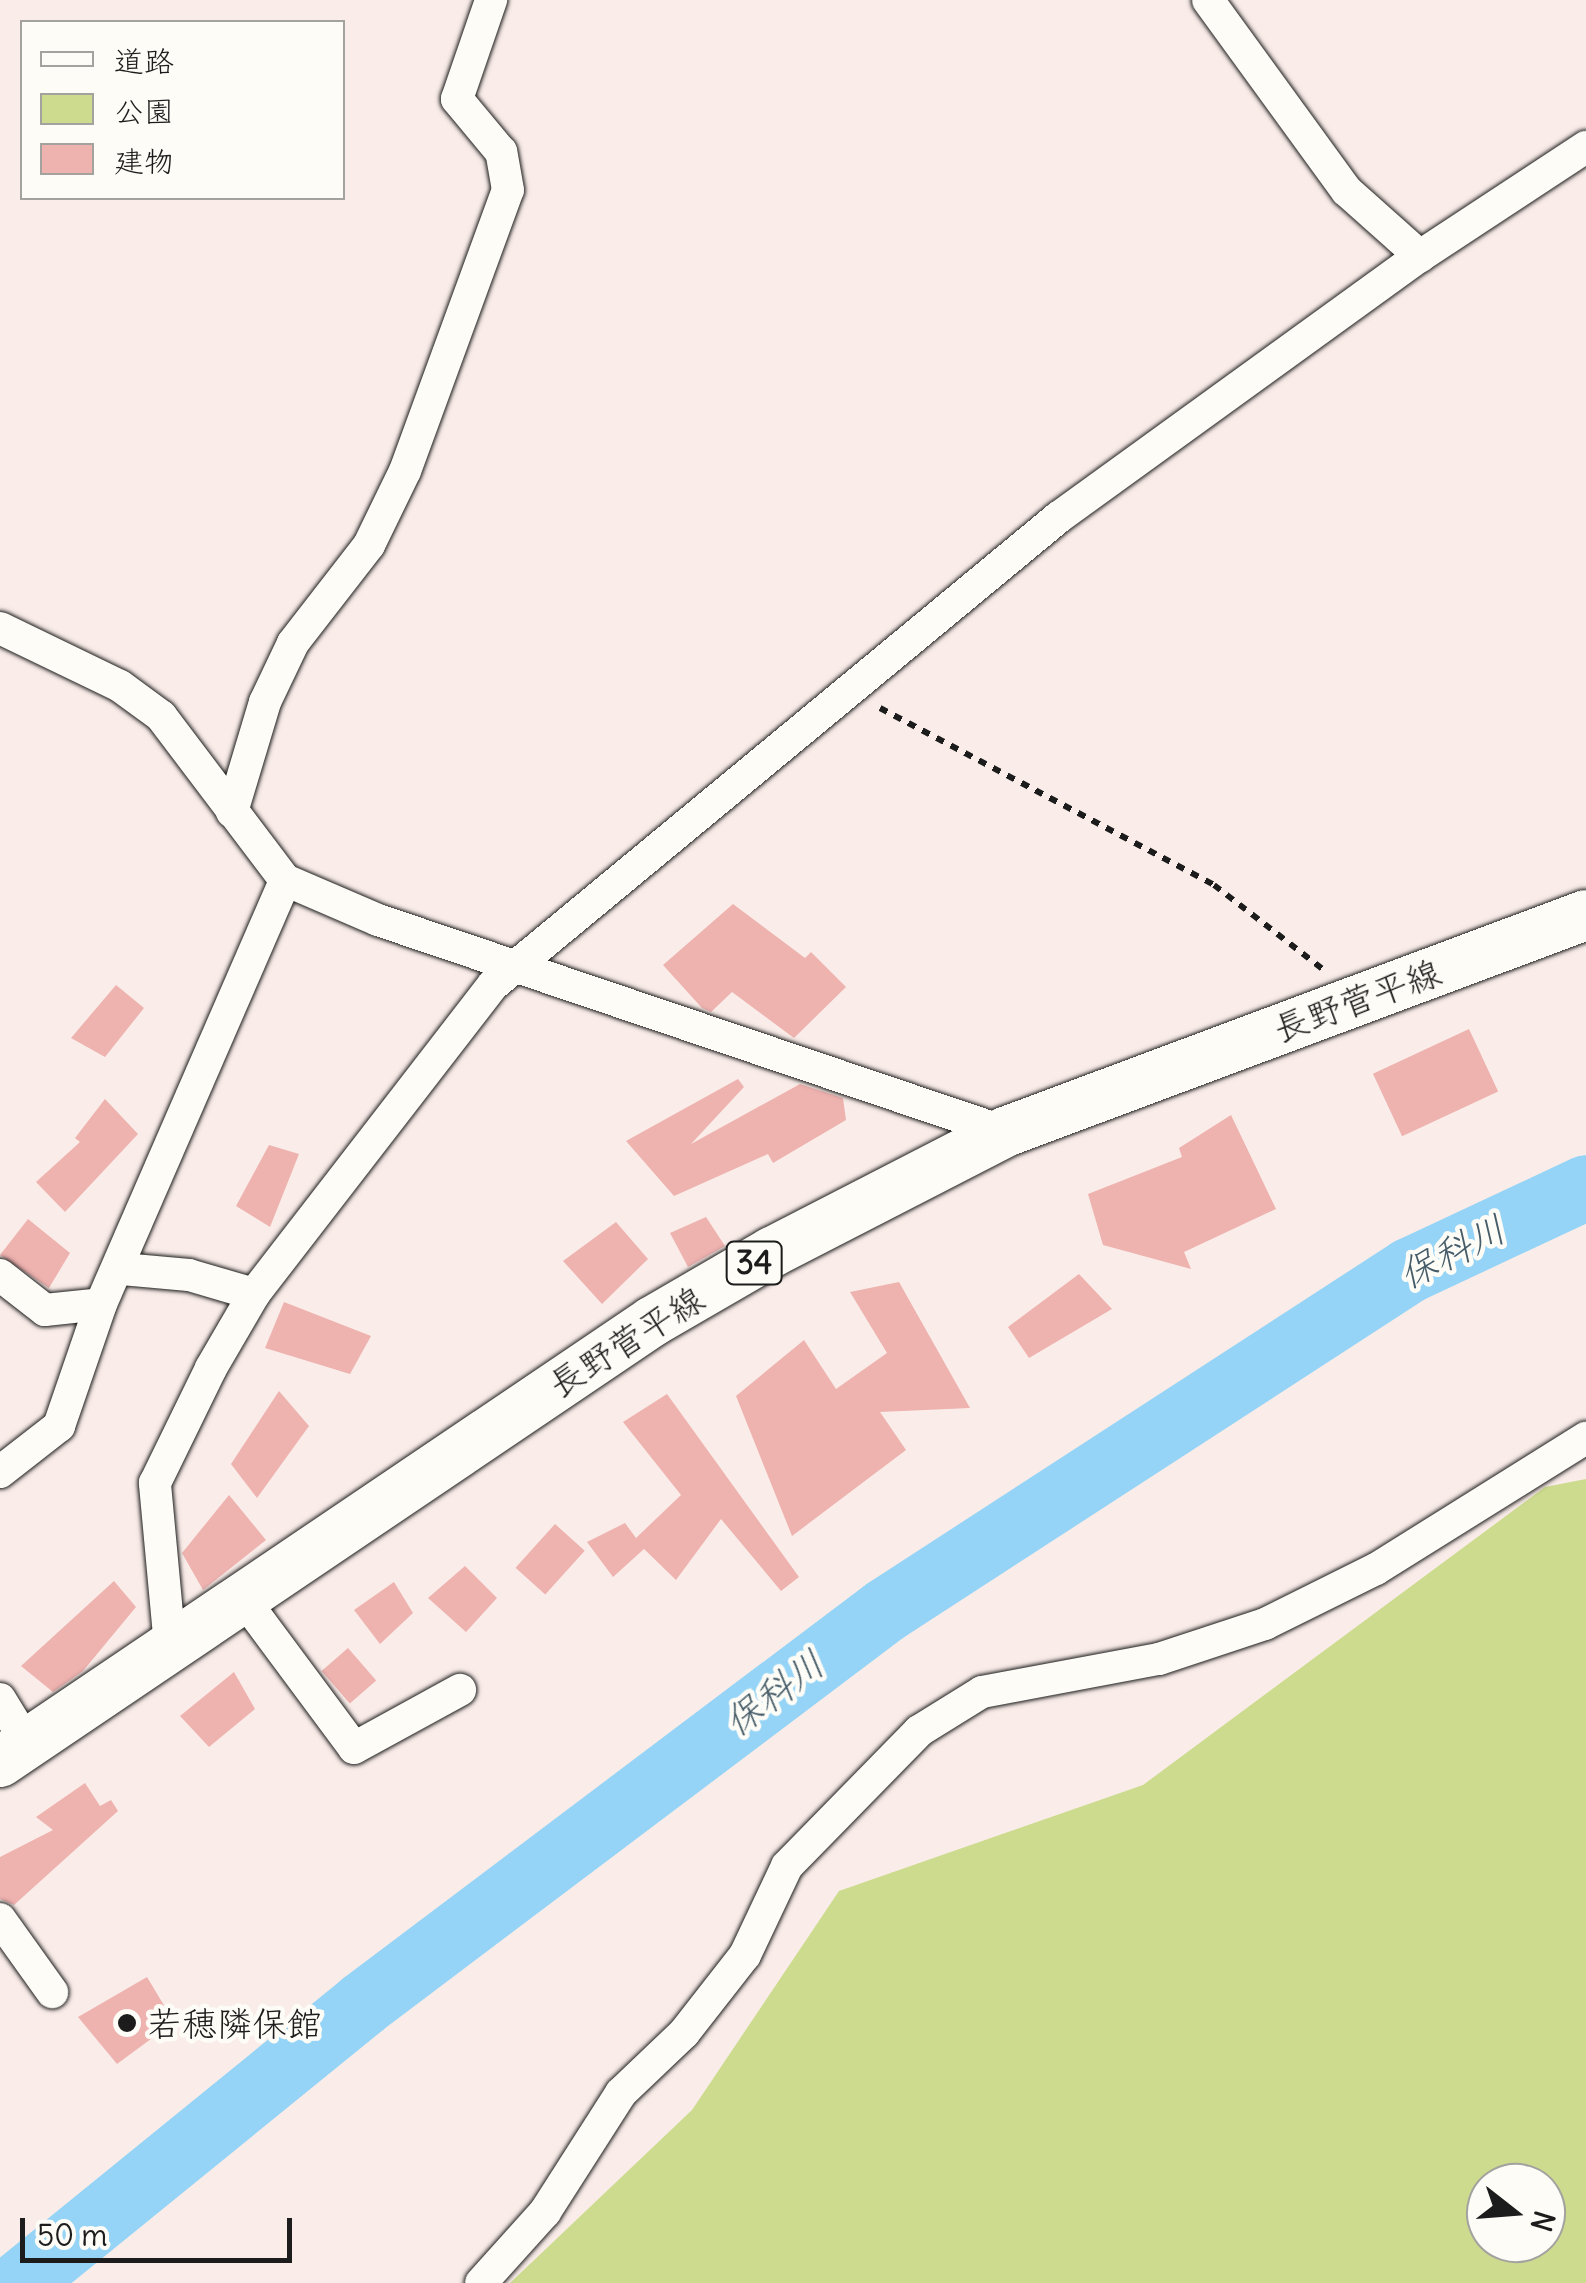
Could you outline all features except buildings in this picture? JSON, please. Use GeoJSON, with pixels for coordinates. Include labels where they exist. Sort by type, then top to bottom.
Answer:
{"type":"FeatureCollection","features":[{"type":"Feature","properties":{"kind":"main road","name":"長野菅平線"},"geometry":{"type":"LineString","coordinates":[[14,1752],[653,1321],[1004,1132],[1586,915]]}},
{"type":"Feature","properties":{"kind":"street"},"geometry":{"type":"LineString","coordinates":[[232,812],[265,702],[294,643],[369,545],[404,471],[508,190],[502,152],[457,99],[491,0]]}},
{"type":"Feature","properties":{"kind":"street"},"geometry":{"type":"LineString","coordinates":[[1208,0],[1347,190],[1420,256]]}},
{"type":"Feature","properties":{"kind":"street"},"geometry":{"type":"LineString","coordinates":[[170,1646],[156,1483],[254,1294],[493,985],[1059,516],[1420,256],[1586,147]]}},
{"type":"Feature","properties":{"kind":"street"},"geometry":{"type":"LineString","coordinates":[[0,628],[120,686],[161,716],[284,880],[1004,1132]]}},
{"type":"Feature","properties":{"kind":"street"},"geometry":{"type":"LineString","coordinates":[[0,1472],[59,1426],[101,1304],[122,1269],[284,880]]}},
{"type":"Feature","properties":{"kind":"street"},"geometry":{"type":"LineString","coordinates":[[122,1269],[189,1275],[254,1294]]}},
{"type":"Feature","properties":{"kind":"street"},"geometry":{"type":"LineString","coordinates":[[0,1276],[45,1310],[101,1304]]}},
{"type":"Feature","properties":{"kind":"street"},"geometry":{"type":"LineString","coordinates":[[481,2283],[545,2212],[621,2093],[684,2033],[745,1955],[786,1866],[919,1731],[982,1692],[1160,1659],[1265,1624],[1376,1570],[1586,1438]]}},
{"type":"Feature","properties":{"kind":"street"},"geometry":{"type":"LineString","coordinates":[[242,1597],[354,1748],[460,1690]]}},
{"type":"Feature","properties":{"kind":"street"},"geometry":{"type":"LineString","coordinates":[[0,1699],[14,1752]]}},
{"type":"Feature","properties":{"kind":"street"},"geometry":{"type":"LineString","coordinates":[[0,1919],[52,1992]]}},
{"type":"Feature","properties":{"kind":"path"},"geometry":{"type":"LineString","coordinates":[[849,690],[1214,886],[1361,999]]}},
{"type":"Feature","properties":{"kind":"green space"},"geometry":{"type":"Polygon","coordinates":[[[1586,1479],[1586,2283],[510,2283],[692,2110],[839,1891],[1143,1785],[1545,1487],[1586,1479]]]}},
{"type":"Feature","properties":{"kind":"waterway","name":"保科川"},"geometry":{"type":"LineString","coordinates":[[19,2283],[362,2004],[885,1610],[1409,1270],[1586,1187]]}},
{"type":"Feature","properties":{"kind":"place","name":"若穂隣保館"},"geometry":{"type":"Point","coordinates":[127,2023]}}]}
